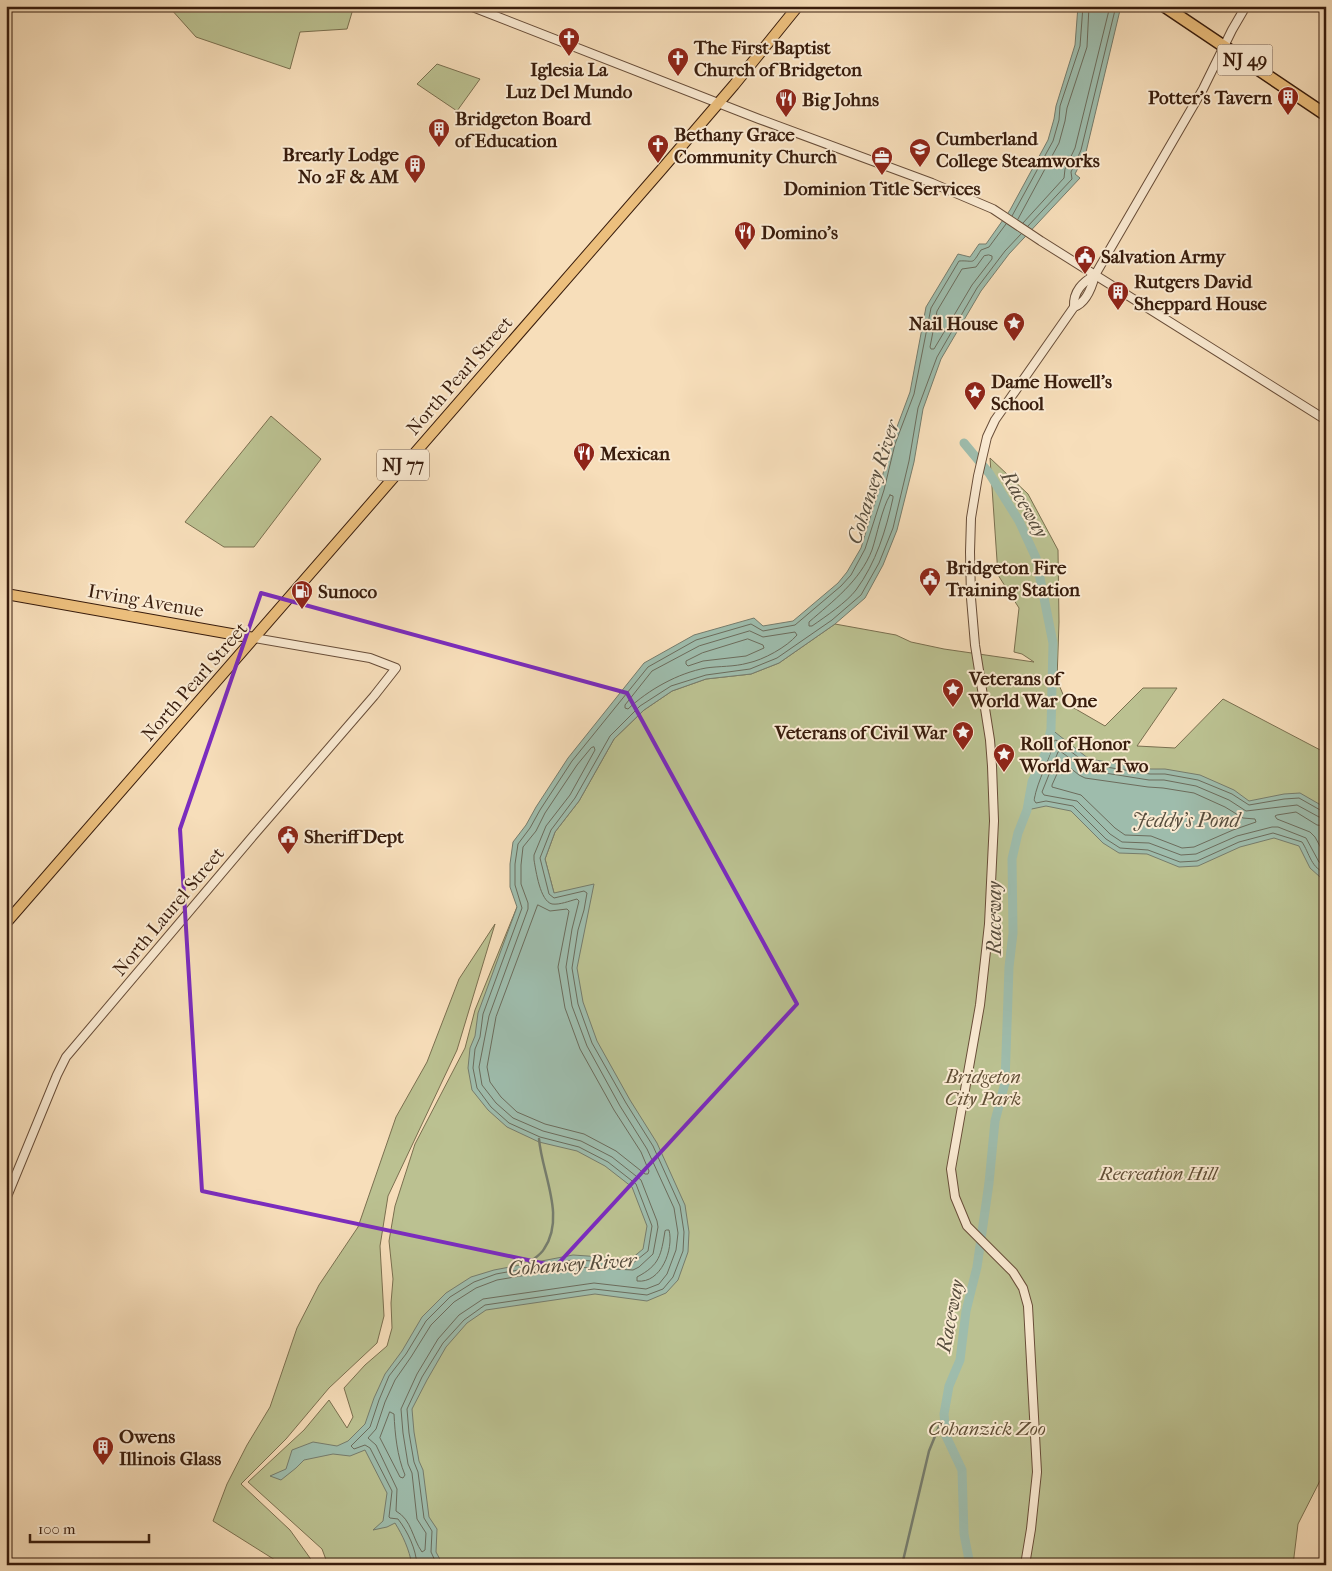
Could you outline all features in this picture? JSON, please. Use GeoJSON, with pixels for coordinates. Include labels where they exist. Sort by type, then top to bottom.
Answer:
{"type":"FeatureCollection","features":[{"type":"Feature","properties":{"kind":"highway","name":"NJ 49"},"geometry":{"type":"LineString","coordinates":[[1164,6],[1326,115]]}},
{"type":"Feature","properties":{"kind":"main road","name":"North Pearl Street"},"geometry":{"type":"LineString","coordinates":[[6,923],[718,103],[798,6]]}},
{"type":"Feature","properties":{"kind":"main road","name":"Irving Avenue"},"geometry":{"type":"LineString","coordinates":[[6,594],[254,638]]}},
{"type":"Feature","properties":{"kind":"street"},"geometry":{"type":"LineString","coordinates":[[470,6],[842,151],[975,200],[1001,214],[1326,420]]}},
{"type":"Feature","properties":{"kind":"street"},"geometry":{"type":"LineString","coordinates":[[1026,1565],[1035,1500],[1037,1457],[1028,1306],[1023,1288],[1013,1272],[967,1226],[955,1197],[951,1169],[980,1005],[989,924],[994,821],[990,740],[975,645],[971,598],[971,518],[982,457],[987,437],[995,420],[1074,307],[1080,305],[1091,288],[1096,275],[1202,89],[1246,6]]}},
{"type":"Feature","properties":{"kind":"street","name":"Irving Avenue"},"geometry":{"type":"LineString","coordinates":[[254,638],[370,658],[396,668]]}},
{"type":"Feature","properties":{"kind":"street","name":"North Laurel Street"},"geometry":{"type":"LineString","coordinates":[[6,1199],[66,1057],[396,668]]}},
{"type":"Feature","properties":{"kind":"highlighted area"},"geometry":{"type":"Polygon","coordinates":[[[261,593],[627,693],[797,1004],[556,1266],[202,1191],[180,829],[261,593]]]}},
{"type":"Feature","properties":{"kind":"green space"},"geometry":{"type":"Polygon","coordinates":[[[171,6],[344,6],[353,9],[347,29],[300,32],[290,69],[196,37],[170,8],[171,6]]]}},
{"type":"Feature","properties":{"kind":"green space"},"geometry":{"type":"Polygon","coordinates":[[[437,64],[480,79],[457,111],[417,84],[437,64]]]}},
{"type":"Feature","properties":{"kind":"green space"},"geometry":{"type":"Polygon","coordinates":[[[271,416],[321,459],[254,547],[224,547],[185,522],[271,416]]]}},
{"type":"Feature","properties":{"kind":"green space","name":"Bridgeton City Park"},"geometry":{"type":"Polygon","coordinates":[[[990,458],[1028,494],[1058,550],[1059,622],[1057,680],[1067,704],[1105,726],[1143,688],[1177,688],[1137,746],[1175,748],[1223,699],[1326,753],[1326,1469],[1298,1524],[1293,1565],[328,1565],[322,1549],[248,1482],[304,1430],[329,1400],[347,1428],[353,1417],[344,1388],[365,1365],[387,1346],[392,1328],[391,1303],[393,1279],[389,1241],[395,1206],[415,1144],[465,1048],[475,1010],[517,907],[554,893],[545,859],[555,832],[579,801],[614,739],[644,710],[672,691],[706,679],[751,674],[779,663],[835,624],[896,635],[911,642],[944,649],[1034,662],[1022,654],[1014,652],[1019,608],[998,575],[990,458]]]}},
{"type":"Feature","properties":{"kind":"green space"},"geometry":{"type":"Polygon","coordinates":[[[495,924],[457,1050],[388,1196],[380,1246],[384,1316],[377,1343],[329,1388],[286,1439],[241,1484],[290,1530],[315,1565],[288,1565],[275,1560],[213,1521],[227,1484],[247,1445],[270,1407],[297,1328],[319,1285],[358,1227],[396,1117],[427,1062],[459,979],[495,924]]]}},
{"type":"Feature","properties":{"kind":"water","name":"Cohansey River"},"geometry":{"type":"Polygon","coordinates":[[[1078,6],[1121,6],[1086,152],[1075,174],[1080,178],[1009,254],[981,291],[941,359],[923,409],[914,462],[897,530],[883,565],[865,598],[835,624],[779,663],[751,674],[706,679],[672,691],[644,710],[614,739],[579,801],[555,832],[545,859],[554,893],[594,884],[577,968],[583,1002],[597,1041],[657,1143],[685,1205],[689,1232],[688,1252],[678,1280],[666,1293],[647,1301],[595,1294],[486,1310],[467,1323],[446,1347],[412,1409],[414,1432],[419,1461],[423,1470],[429,1517],[437,1529],[436,1552],[443,1565],[412,1565],[401,1533],[395,1523],[373,1530],[383,1521],[387,1493],[365,1450],[350,1456],[333,1454],[304,1460],[281,1480],[270,1476],[286,1469],[292,1450],[313,1442],[337,1446],[348,1441],[365,1424],[385,1374],[402,1351],[422,1317],[446,1293],[471,1277],[494,1270],[573,1255],[631,1259],[643,1249],[647,1226],[632,1187],[605,1166],[577,1151],[539,1142],[507,1127],[488,1110],[472,1090],[468,1068],[470,1048],[475,1036],[478,1013],[517,907],[510,887],[510,864],[513,842],[526,825],[568,758],[644,663],[694,635],[754,618],[763,626],[793,621],[838,583],[847,572],[861,548],[891,443],[910,392],[926,307],[958,254],[970,257],[979,244],[986,244],[1010,210],[1048,140],[1056,106],[1075,45],[1078,6]]]}},
{"type":"Feature","properties":{"kind":"water","name":"Jeddy's Pond"},"geometry":{"type":"Polygon","coordinates":[[[1051,729],[1089,759],[1200,775],[1234,790],[1249,801],[1300,793],[1326,808],[1326,877],[1320,877],[1310,868],[1299,846],[1274,838],[1240,847],[1198,866],[1179,867],[1147,854],[1119,853],[1103,843],[1071,811],[1046,806],[1027,810],[1032,782],[1046,752],[1051,729]]]}},
{"type":"Feature","properties":{"kind":"waterway","name":"Raceway"},"geometry":{"type":"LineString","coordinates":[[964,443],[989,473],[1019,521],[1036,558],[1053,643],[1051,729],[1046,752],[1032,782],[1027,810],[1018,833],[1012,859],[1013,933],[1009,967],[1005,1083],[995,1121],[989,1183],[977,1267],[966,1311],[960,1360],[949,1386],[944,1414],[946,1436],[962,1470],[964,1534],[970,1565]]}},
{"type":"Feature","properties":{"kind":"waterway","name":"Cohansey River"},"geometry":{"type":"LineString","coordinates":[[527,1265],[544,1249],[550,1237],[553,1223],[551,1195],[539,1139]]}},
{"type":"Feature","properties":{"kind":"waterway","name":"Raceway"},"geometry":{"type":"LineString","coordinates":[[902,1565],[929,1451],[944,1414]]}},
{"type":"Feature","properties":{"kind":"place","name":"Iglesia La Luz Del Mundo"},"geometry":{"type":"Point","coordinates":[569,57]}},
{"type":"Feature","properties":{"kind":"place","name":"The First Baptist Church of Bridgeton"},"geometry":{"type":"Point","coordinates":[678,77]}},
{"type":"Feature","properties":{"kind":"place","name":"Potter's Tavern"},"geometry":{"type":"Point","coordinates":[1288,116]}},
{"type":"Feature","properties":{"kind":"place","name":"Big Johns"},"geometry":{"type":"Point","coordinates":[786,118]}},
{"type":"Feature","properties":{"kind":"place","name":"Bridgeton Board of Education"},"geometry":{"type":"Point","coordinates":[439,148]}},
{"type":"Feature","properties":{"kind":"place","name":"Bethany Grace Community Church"},"geometry":{"type":"Point","coordinates":[658,164]}},
{"type":"Feature","properties":{"kind":"place","name":"Cumberland College Steamworks"},"geometry":{"type":"Point","coordinates":[920,168]}},
{"type":"Feature","properties":{"kind":"place","name":"Dominion Title Services"},"geometry":{"type":"Point","coordinates":[882,176]}},
{"type":"Feature","properties":{"kind":"place","name":"Brearly Lodge No 2F & AM"},"geometry":{"type":"Point","coordinates":[415,184]}},
{"type":"Feature","properties":{"kind":"place","name":"Domino's"},"geometry":{"type":"Point","coordinates":[745,251]}},
{"type":"Feature","properties":{"kind":"place","name":"Salvation Army"},"geometry":{"type":"Point","coordinates":[1085,275]}},
{"type":"Feature","properties":{"kind":"place","name":"Rutgers David Sheppard House"},"geometry":{"type":"Point","coordinates":[1118,311]}},
{"type":"Feature","properties":{"kind":"place","name":"Nail House"},"geometry":{"type":"Point","coordinates":[1014,342]}},
{"type":"Feature","properties":{"kind":"place","name":"Dame Howell's School"},"geometry":{"type":"Point","coordinates":[975,411]}},
{"type":"Feature","properties":{"kind":"place","name":"Mexican"},"geometry":{"type":"Point","coordinates":[584,472]}},
{"type":"Feature","properties":{"kind":"place","name":"Bridgeton Fire Training Station"},"geometry":{"type":"Point","coordinates":[930,597]}},
{"type":"Feature","properties":{"kind":"place","name":"Sunoco"},"geometry":{"type":"Point","coordinates":[302,610]}},
{"type":"Feature","properties":{"kind":"place","name":"Veterans of World War One"},"geometry":{"type":"Point","coordinates":[953,708]}},
{"type":"Feature","properties":{"kind":"place","name":"Veterans of Civil War"},"geometry":{"type":"Point","coordinates":[963,751]}},
{"type":"Feature","properties":{"kind":"place","name":"Roll of Honor World War Two"},"geometry":{"type":"Point","coordinates":[1004,773]}},
{"type":"Feature","properties":{"kind":"place","name":"Sheriff Dept"},"geometry":{"type":"Point","coordinates":[288,855]}},
{"type":"Feature","properties":{"kind":"place","name":"Owens Illinois Glass"},"geometry":{"type":"Point","coordinates":[103,1466]}},
{"type":"Feature","properties":{"kind":"park label","name":"Recreation Hill"},"geometry":{"type":"Point","coordinates":[1158,1173]}},
{"type":"Feature","properties":{"kind":"park label","name":"Cohanzick Zoo"},"geometry":{"type":"Point","coordinates":[987,1428]}}]}
